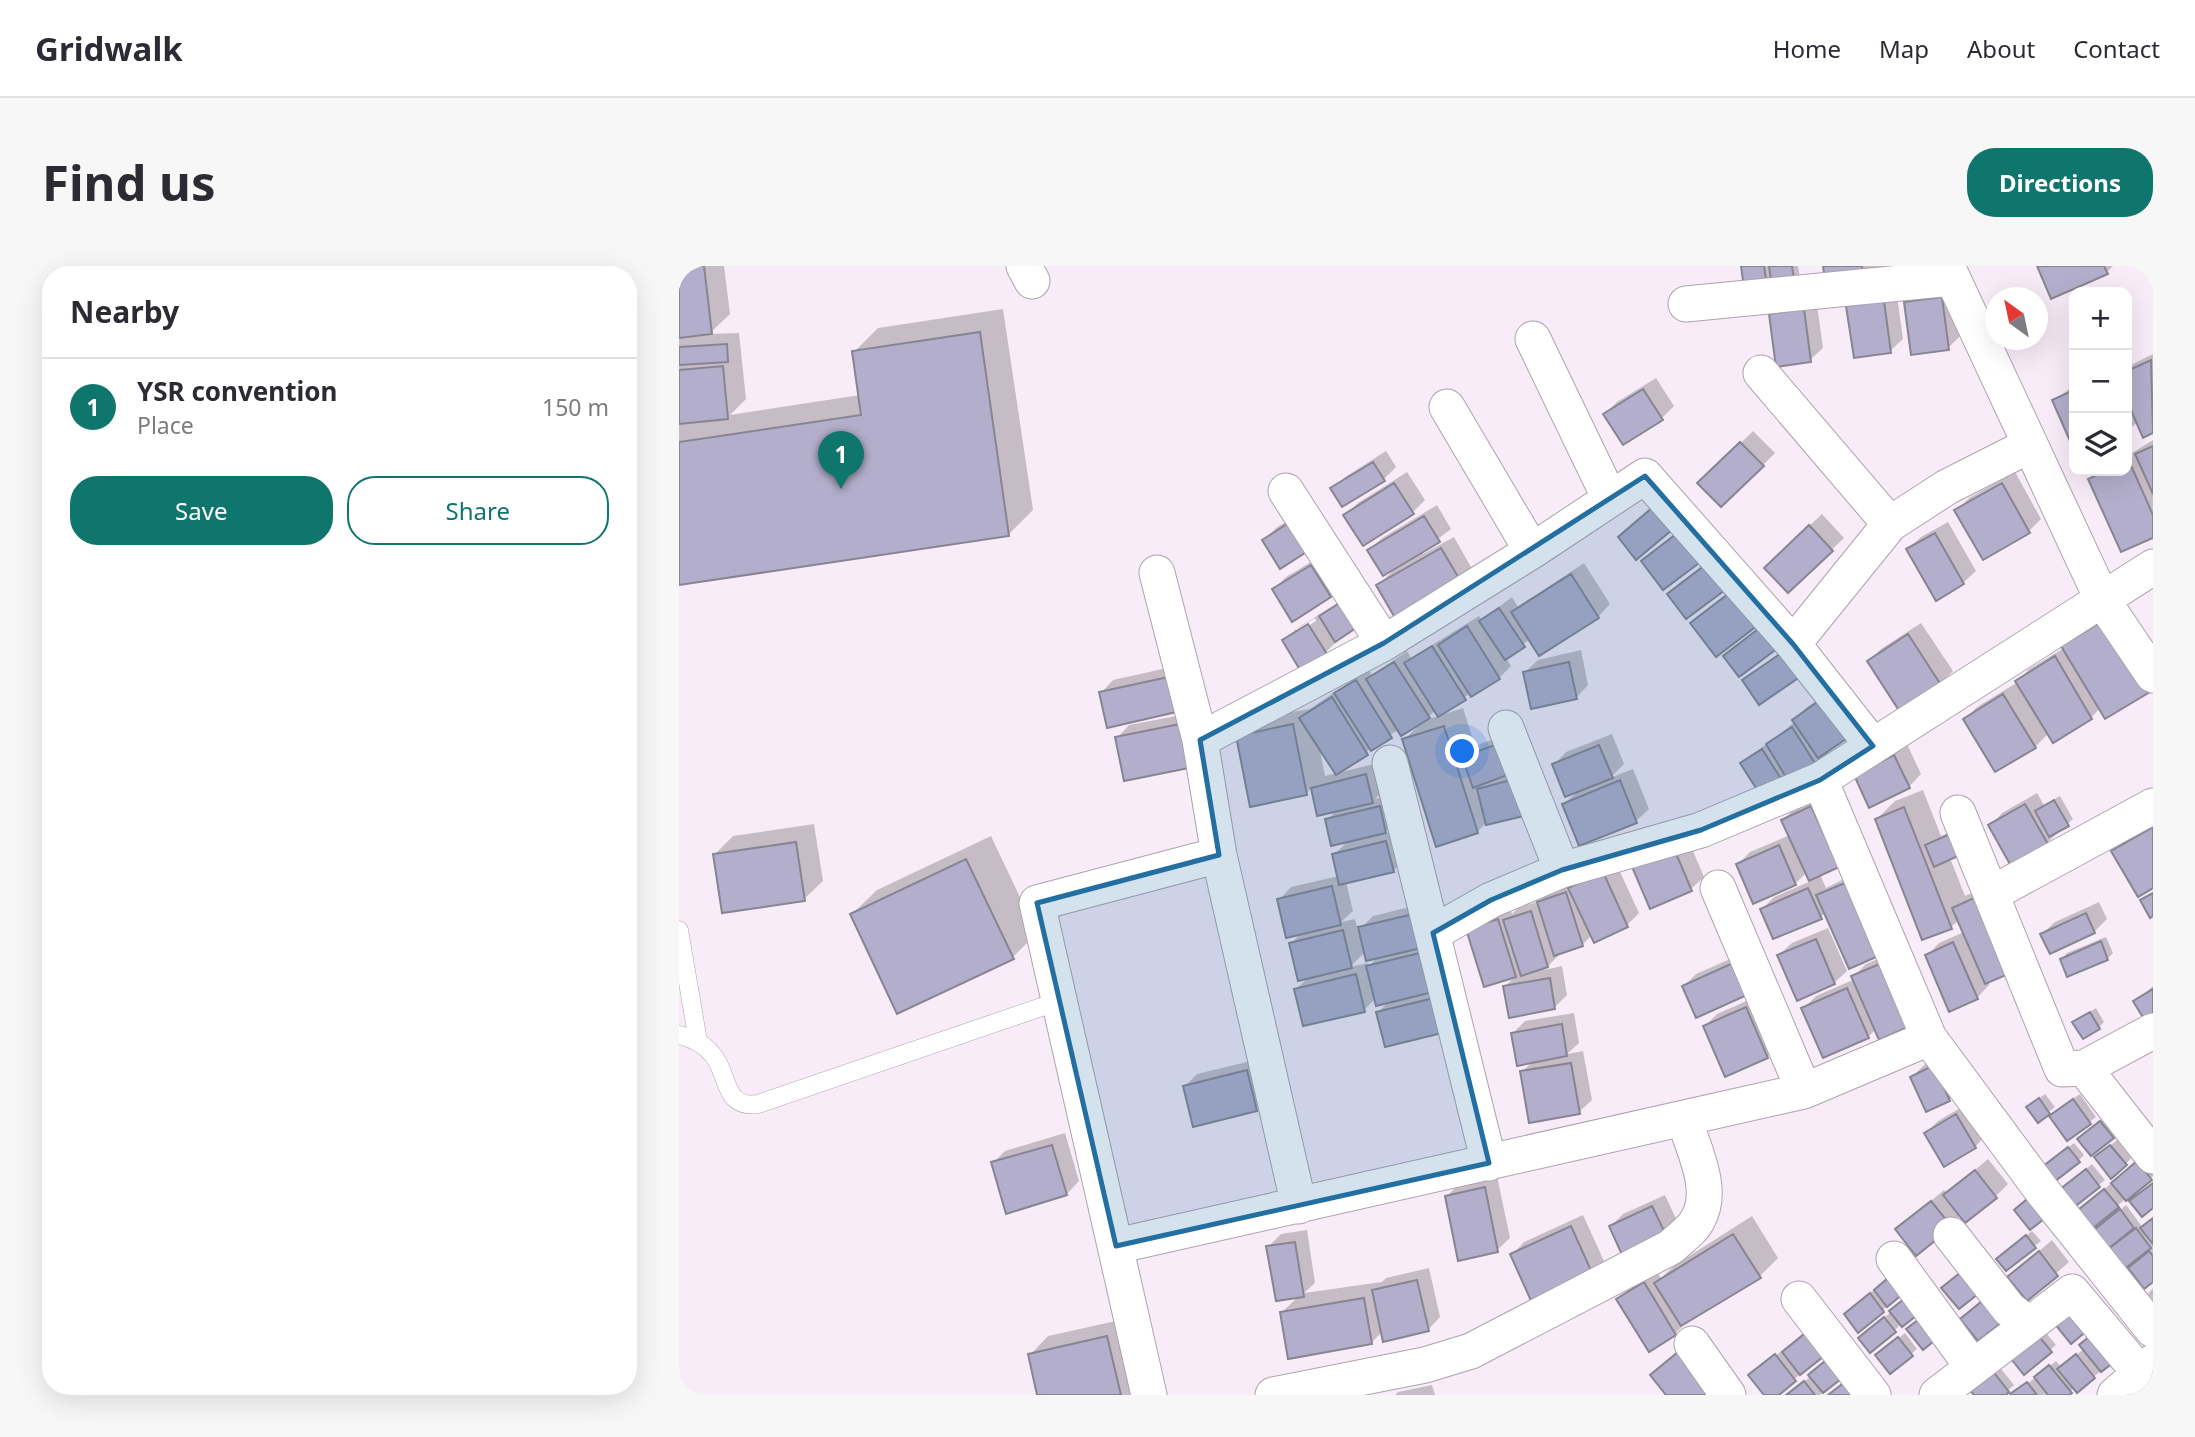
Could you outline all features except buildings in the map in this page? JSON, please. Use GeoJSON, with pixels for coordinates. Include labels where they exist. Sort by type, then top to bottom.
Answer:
{"type":"FeatureCollection","features":[{"type":"Feature","properties":{"kind":"street"},"geometry":{"type":"LineString","coordinates":[[1686,304],[1950,272],[2102,601],[2153,675]]}},
{"type":"Feature","properties":{"kind":"street"},"geometry":{"type":"LineString","coordinates":[[1533,339],[1610,499]]}},
{"type":"Feature","properties":{"kind":"street"},"geometry":{"type":"LineString","coordinates":[[1761,373],[1890,524]]}},
{"type":"Feature","properties":{"kind":"street"},"geometry":{"type":"LineString","coordinates":[[1447,407],[1532,551]]}},
{"type":"Feature","properties":{"kind":"street"},"geometry":{"type":"LineString","coordinates":[[1793,644],[1890,524],[1947,487],[2030,445]]}},
{"type":"Feature","properties":{"kind":"street"},"geometry":{"type":"LineString","coordinates":[[1200,740],[1384,643],[1532,551],[1645,475],[1793,644],[1873,746]]}},
{"type":"Feature","properties":{"kind":"street"},"geometry":{"type":"LineString","coordinates":[[1286,491],[1384,643]]}},
{"type":"Feature","properties":{"kind":"street"},"geometry":{"type":"LineString","coordinates":[[1433,933],[1491,900],[1562,870],[1701,830],[1820,780],[2153,567]]}},
{"type":"Feature","properties":{"kind":"street"},"geometry":{"type":"LineString","coordinates":[[1157,573],[1200,740],[1219,855],[1299,1206]]}},
{"type":"Feature","properties":{"kind":"street"},"geometry":{"type":"LineString","coordinates":[[1506,728],[1562,870]]}},
{"type":"Feature","properties":{"kind":"street"},"geometry":{"type":"LineString","coordinates":[[1390,763],[1489,1163]]}},
{"type":"Feature","properties":{"kind":"street"},"geometry":{"type":"LineString","coordinates":[[1820,780],[1929,1038],[2043,1192],[2153,1330]]}},
{"type":"Feature","properties":{"kind":"street"},"geometry":{"type":"LineString","coordinates":[[1991,894],[2153,806]]}},
{"type":"Feature","properties":{"kind":"street"},"geometry":{"type":"LineString","coordinates":[[1958,813],[2062,1069],[2084,1068],[2153,1031]]}},
{"type":"Feature","properties":{"kind":"street"},"geometry":{"type":"LineString","coordinates":[[1149,1395],[1037,903],[1219,855]]}},
{"type":"Feature","properties":{"kind":"street"},"geometry":{"type":"LineString","coordinates":[[1718,888],[1804,1091]]}},
{"type":"Feature","properties":{"kind":"street"},"geometry":{"type":"LineString","coordinates":[[1116,1246],[1804,1091],[1929,1038]]}},
{"type":"Feature","properties":{"kind":"street"},"geometry":{"type":"LineString","coordinates":[[2084,1068],[2153,1156]]}},
{"type":"Feature","properties":{"kind":"street"},"geometry":{"type":"LineString","coordinates":[[1288,1393],[1425,1365],[1471,1351],[1671,1247],[1697,1222],[1705,1205],[1705,1189],[1684,1118]]}},
{"type":"Feature","properties":{"kind":"street"},"geometry":{"type":"LineString","coordinates":[[1951,1235],[2009,1309],[2029,1325]]}},
{"type":"Feature","properties":{"kind":"street"},"geometry":{"type":"LineString","coordinates":[[1894,1259],[1972,1366]]}},
{"type":"Feature","properties":{"kind":"street"},"geometry":{"type":"LineString","coordinates":[[1937,1395],[2072,1292],[2140,1378]]}},
{"type":"Feature","properties":{"kind":"street"},"geometry":{"type":"LineString","coordinates":[[1799,1299],[1873,1395]]}},
{"type":"Feature","properties":{"kind":"street"},"geometry":{"type":"LineString","coordinates":[[1692,1344],[1728,1395]]}},
{"type":"Feature","properties":{"kind":"lane"},"geometry":{"type":"LineString","coordinates":[[679,930],[698,1041]]}},
{"type":"Feature","properties":{"kind":"lane"},"geometry":{"type":"LineString","coordinates":[[679,1035],[698,1041],[713,1055],[734,1100],[745,1106],[758,1104],[1059,1001]]}},
{"type":"Feature","properties":{"kind":"highlighted area"},"geometry":{"type":"Polygon","coordinates":[[[1645,476],[1793,644],[1873,746],[1820,780],[1701,830],[1562,870],[1491,900],[1433,933],[1489,1163],[1116,1246],[1037,903],[1219,855],[1200,740],[1384,643],[1645,476]]]}},
{"type":"Feature","properties":{"kind":"place","name":"YSR convention"},"geometry":{"type":"Point","coordinates":[841,489]}}]}
